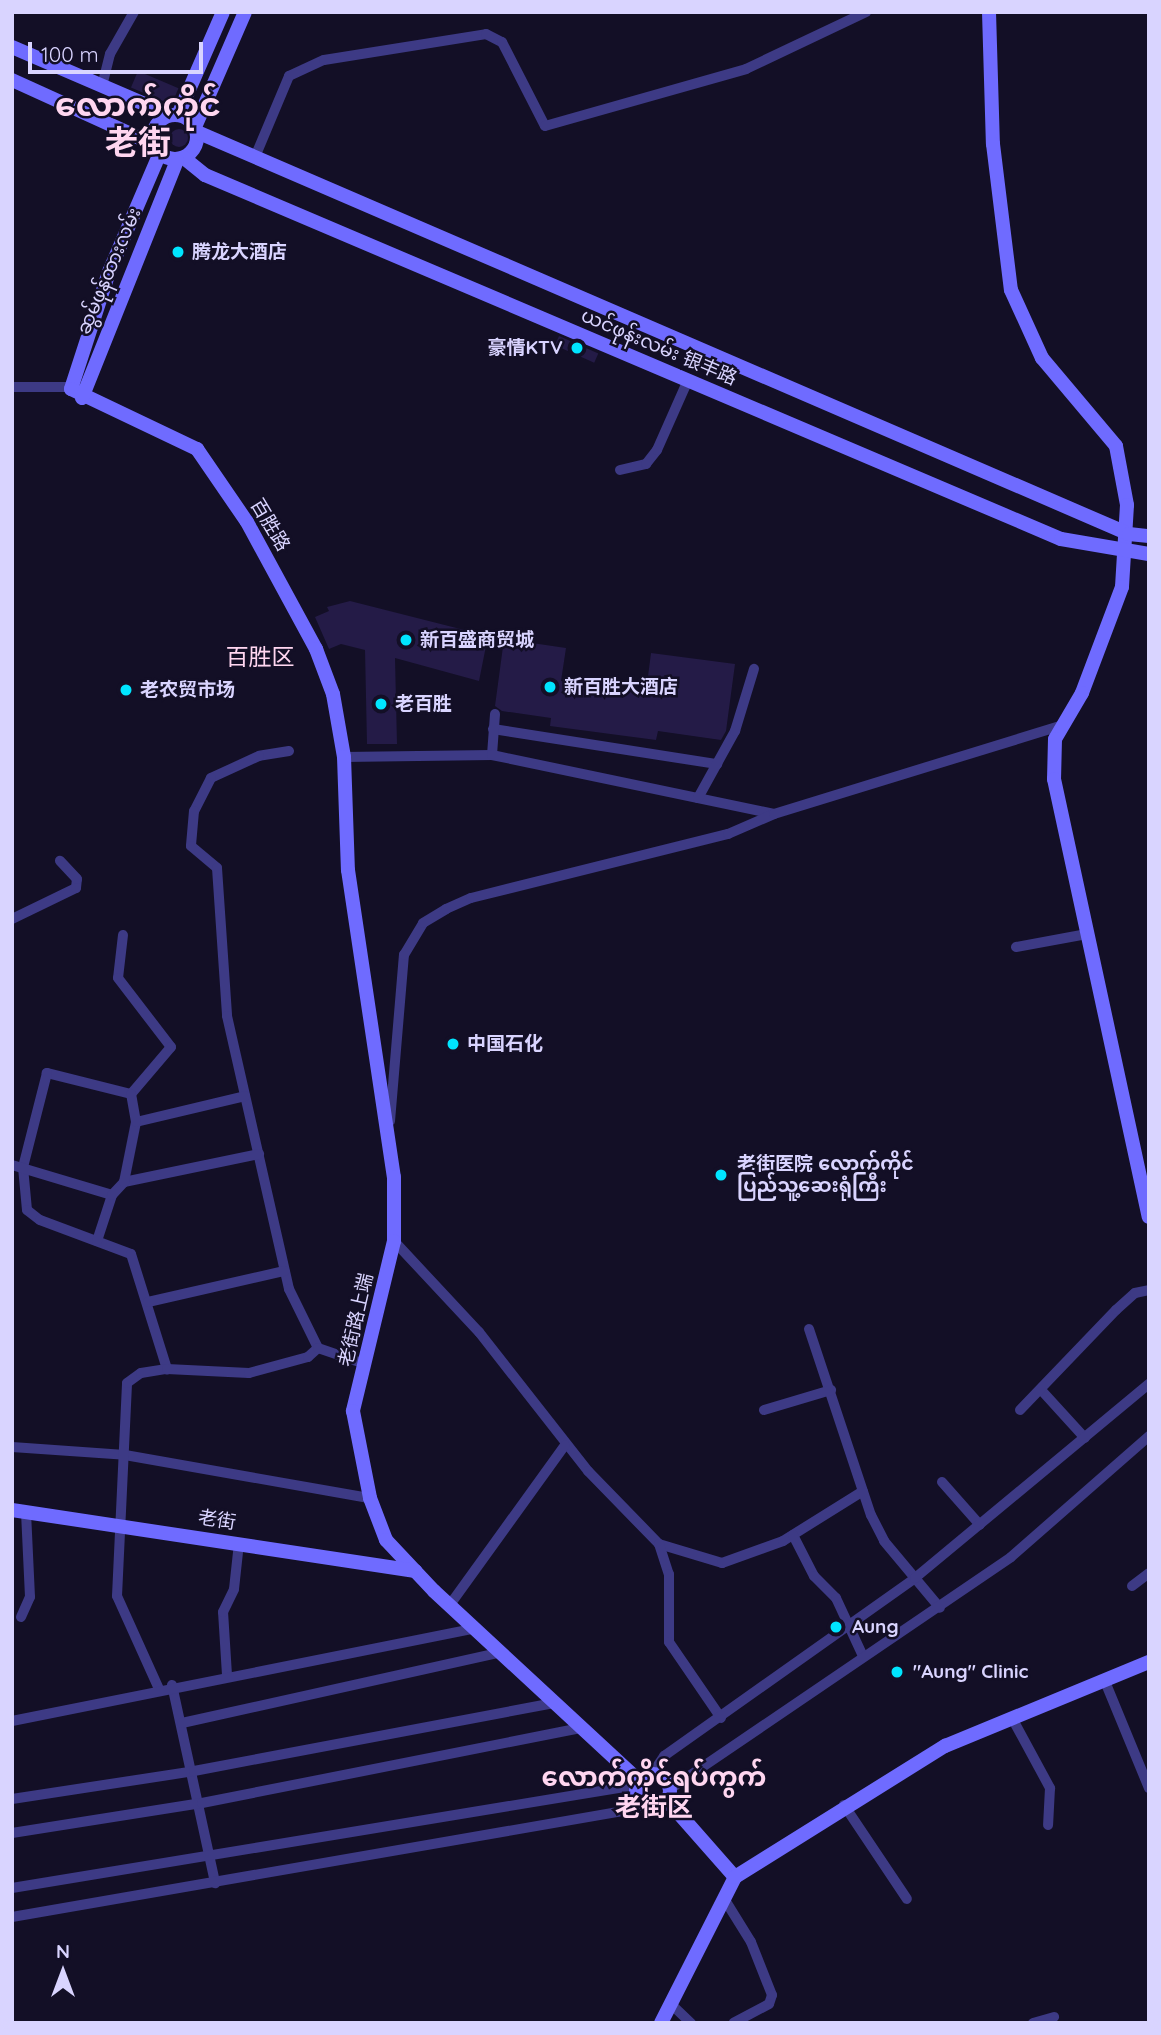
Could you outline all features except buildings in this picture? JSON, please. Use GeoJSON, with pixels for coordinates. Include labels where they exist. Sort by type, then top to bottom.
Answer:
{"type":"FeatureCollection","features":[{"type":"Feature","properties":{"kind":"main road"},"geometry":{"type":"LineString","coordinates":[[157,148],[158,122],[174,115],[223,12]]}},
{"type":"Feature","properties":{"kind":"main road"},"geometry":{"type":"LineString","coordinates":[[12,80],[180,158],[195,148],[196,130],[245,12]]}},
{"type":"Feature","properties":{"kind":"main road"},"geometry":{"type":"LineString","coordinates":[[989,12],[993,144],[1011,290],[1042,358],[1116,446],[1129,534],[1105,638],[1082,693],[1060,726],[1054,779],[1149,1217]]}},
{"type":"Feature","properties":{"kind":"main road"},"geometry":{"type":"LineString","coordinates":[[12,47],[174,115],[196,130]]}},
{"type":"Feature","properties":{"kind":"main road","name":"ယင်ဖုန်းလမ်း 银丰路"},"geometry":{"type":"LineString","coordinates":[[196,130],[1129,534],[1149,536]]}},
{"type":"Feature","properties":{"kind":"main road","name":"ဆွမ်ဖုန်ထားလမ်း"},"geometry":{"type":"LineString","coordinates":[[79,390],[109,271],[157,148]]}},
{"type":"Feature","properties":{"kind":"main road","name":"ယင်ဖုန်းလမ်း 银丰路"},"geometry":{"type":"LineString","coordinates":[[180,158],[205,175],[1061,539],[1149,554]]}},
{"type":"Feature","properties":{"kind":"main road","name":"ဆွမ်ဖုန်ထားလမ်း"},"geometry":{"type":"LineString","coordinates":[[79,390],[180,158]]}},
{"type":"Feature","properties":{"kind":"main road","name":"百胜路"},"geometry":{"type":"LineString","coordinates":[[79,390],[202,456],[247,522],[316,649],[333,694],[344,757]]}},
{"type":"Feature","properties":{"kind":"main road","name":"老街路上端"},"geometry":{"type":"LineString","coordinates":[[344,757],[348,870],[388,1139],[394,1241],[353,1411],[370,1498],[386,1540],[415,1572],[498,1653],[642,1780],[666,1780],[668,1794],[735,1877]]}},
{"type":"Feature","properties":{"kind":"main road","name":"老街"},"geometry":{"type":"LineString","coordinates":[[19,1511],[118,1524],[415,1572]]}},
{"type":"Feature","properties":{"kind":"main road"},"geometry":{"type":"LineString","coordinates":[[662,2022],[735,1877],[844,1805],[945,1746],[1149,1662]]}},
{"type":"Feature","properties":{"kind":"main road"},"geometry":{"type":"LineString","coordinates":[[642,1780],[637,1798],[646,1807],[668,1794]]}},
{"type":"Feature","properties":{"kind":"street"},"geometry":{"type":"LineString","coordinates":[[102,86],[110,54],[134,12]]}},
{"type":"Feature","properties":{"kind":"street"},"geometry":{"type":"LineString","coordinates":[[255,157],[289,76],[324,60],[486,34],[502,43],[545,126],[746,69],[866,12]]}},
{"type":"Feature","properties":{"kind":"street"},"geometry":{"type":"LineString","coordinates":[[620,470],[646,464],[657,450],[688,380]]}},
{"type":"Feature","properties":{"kind":"street"},"geometry":{"type":"LineString","coordinates":[[12,387],[79,390]]}},
{"type":"Feature","properties":{"kind":"street"},"geometry":{"type":"LineString","coordinates":[[698,798],[735,731],[754,669]]}},
{"type":"Feature","properties":{"kind":"street"},"geometry":{"type":"LineString","coordinates":[[492,755],[495,713]]}},
{"type":"Feature","properties":{"kind":"street"},"geometry":{"type":"LineString","coordinates":[[388,1139],[399,981],[404,955],[423,923],[471,898],[728,834],[774,814],[1060,726]]}},
{"type":"Feature","properties":{"kind":"street"},"geometry":{"type":"LineString","coordinates":[[494,729],[717,764]]}},
{"type":"Feature","properties":{"kind":"street"},"geometry":{"type":"LineString","coordinates":[[289,751],[259,756],[211,778],[202,789],[191,831],[191,846],[217,868],[227,1016],[285,1271],[318,1348],[365,1364]]}},
{"type":"Feature","properties":{"kind":"street"},"geometry":{"type":"LineString","coordinates":[[344,757],[492,755],[774,814]]}},
{"type":"Feature","properties":{"kind":"street"},"geometry":{"type":"LineString","coordinates":[[12,919],[76,888],[77,878],[60,861]]}},
{"type":"Feature","properties":{"kind":"street"},"geometry":{"type":"LineString","coordinates":[[1016,947],[1087,934]]}},
{"type":"Feature","properties":{"kind":"street"},"geometry":{"type":"LineString","coordinates":[[123,935],[118,978],[171,1047],[131,1094]]}},
{"type":"Feature","properties":{"kind":"street"},"geometry":{"type":"LineString","coordinates":[[131,1094],[47,1073],[18,1166],[31,1216],[131,1254],[167,1368]]}},
{"type":"Feature","properties":{"kind":"street"},"geometry":{"type":"LineString","coordinates":[[97,1241],[112,1195],[124,1182],[136,1122],[131,1094]]}},
{"type":"Feature","properties":{"kind":"street"},"geometry":{"type":"LineString","coordinates":[[136,1122],[245,1096]]}},
{"type":"Feature","properties":{"kind":"street"},"geometry":{"type":"LineString","coordinates":[[124,1182],[259,1154]]}},
{"type":"Feature","properties":{"kind":"street"},"geometry":{"type":"LineString","coordinates":[[18,1166],[112,1195]]}},
{"type":"Feature","properties":{"kind":"street"},"geometry":{"type":"LineString","coordinates":[[394,1241],[479,1332],[565,1445],[659,1544],[669,1574],[670,1642],[721,1718]]}},
{"type":"Feature","properties":{"kind":"street"},"geometry":{"type":"LineString","coordinates":[[148,1302],[285,1271]]}},
{"type":"Feature","properties":{"kind":"street"},"geometry":{"type":"LineString","coordinates":[[1020,1410],[1043,1392],[1116,1310],[1135,1293],[1149,1290]]}},
{"type":"Feature","properties":{"kind":"street"},"geometry":{"type":"LineString","coordinates":[[809,1329],[863,1491],[884,1541],[940,1608]]}},
{"type":"Feature","properties":{"kind":"street"},"geometry":{"type":"LineString","coordinates":[[159,1689],[117,1596],[118,1524],[125,1455],[127,1383],[141,1373],[167,1368],[249,1373],[308,1357],[318,1348]]}},
{"type":"Feature","properties":{"kind":"street"},"geometry":{"type":"LineString","coordinates":[[12,1888],[642,1780],[664,1756],[852,1627],[915,1578],[1149,1384]]}},
{"type":"Feature","properties":{"kind":"street"},"geometry":{"type":"LineString","coordinates":[[764,1410],[831,1390]]}},
{"type":"Feature","properties":{"kind":"street"},"geometry":{"type":"LineString","coordinates":[[1043,1392],[1085,1438]]}},
{"type":"Feature","properties":{"kind":"street"},"geometry":{"type":"LineString","coordinates":[[668,1794],[862,1654],[940,1608],[1090,1492],[1149,1436]]}},
{"type":"Feature","properties":{"kind":"street"},"geometry":{"type":"LineString","coordinates":[[449,1606],[565,1445]]}},
{"type":"Feature","properties":{"kind":"street"},"geometry":{"type":"LineString","coordinates":[[12,1447],[125,1455],[370,1498]]}},
{"type":"Feature","properties":{"kind":"street"},"geometry":{"type":"LineString","coordinates":[[942,1482],[980,1525]]}},
{"type":"Feature","properties":{"kind":"street"},"geometry":{"type":"LineString","coordinates":[[659,1544],[722,1563],[793,1535],[863,1491]]}},
{"type":"Feature","properties":{"kind":"street"},"geometry":{"type":"LineString","coordinates":[[19,1511],[30,1597],[21,1617]]}},
{"type":"Feature","properties":{"kind":"street"},"geometry":{"type":"LineString","coordinates":[[793,1535],[814,1577],[836,1598],[852,1627],[862,1654]]}},
{"type":"Feature","properties":{"kind":"street"},"geometry":{"type":"LineString","coordinates":[[227,1675],[223,1612],[234,1590],[239,1544]]}},
{"type":"Feature","properties":{"kind":"street"},"geometry":{"type":"LineString","coordinates":[[1132,1586],[1149,1573]]}},
{"type":"Feature","properties":{"kind":"street"},"geometry":{"type":"LineString","coordinates":[[12,1721],[172,1685],[474,1629]]}},
{"type":"Feature","properties":{"kind":"street"},"geometry":{"type":"LineString","coordinates":[[182,1723],[498,1653]]}},
{"type":"Feature","properties":{"kind":"street"},"geometry":{"type":"LineString","coordinates":[[1104,1679],[1149,1788]]}},
{"type":"Feature","properties":{"kind":"street"},"geometry":{"type":"LineString","coordinates":[[172,1685],[202,1803],[215,1882]]}},
{"type":"Feature","properties":{"kind":"street"},"geometry":{"type":"LineString","coordinates":[[12,1799],[194,1771],[553,1703]]}},
{"type":"Feature","properties":{"kind":"street"},"geometry":{"type":"LineString","coordinates":[[1012,1718],[1050,1788],[1048,1825]]}},
{"type":"Feature","properties":{"kind":"street"},"geometry":{"type":"LineString","coordinates":[[12,1833],[202,1803],[581,1728]]}},
{"type":"Feature","properties":{"kind":"street"},"geometry":{"type":"LineString","coordinates":[[844,1805],[907,1899]]}},
{"type":"Feature","properties":{"kind":"street"},"geometry":{"type":"LineString","coordinates":[[12,1917],[646,1807]]}},
{"type":"Feature","properties":{"kind":"street"},"geometry":{"type":"LineString","coordinates":[[725,1900],[751,1941],[772,1995],[769,2004],[734,2023]]}},
{"type":"Feature","properties":{"kind":"street"},"geometry":{"type":"LineString","coordinates":[[671,2004],[691,2023]]}},
{"type":"Feature","properties":{"kind":"street"},"geometry":{"type":"LineString","coordinates":[[1033,2023],[1054,2017]]}},
{"type":"Feature","properties":{"kind":"place","name":"腾龙大酒店"},"geometry":{"type":"Point","coordinates":[178,252]}},
{"type":"Feature","properties":{"kind":"place","name":"豪情KTV"},"geometry":{"type":"Point","coordinates":[577,348]}},
{"type":"Feature","properties":{"kind":"place","name":"新百盛商贸城"},"geometry":{"type":"Point","coordinates":[406,640]}},
{"type":"Feature","properties":{"kind":"place","name":"新百胜大酒店"},"geometry":{"type":"Point","coordinates":[550,687]}},
{"type":"Feature","properties":{"kind":"place","name":"老农贸市场"},"geometry":{"type":"Point","coordinates":[126,690]}},
{"type":"Feature","properties":{"kind":"place","name":"老百胜"},"geometry":{"type":"Point","coordinates":[381,704]}},
{"type":"Feature","properties":{"kind":"place","name":"中国石化"},"geometry":{"type":"Point","coordinates":[453,1044]}},
{"type":"Feature","properties":{"kind":"place","name":"老街医院 လောက်ကိုင် ပြည်သူ့ဆေးရုံကြီး"},"geometry":{"type":"Point","coordinates":[721,1175]}},
{"type":"Feature","properties":{"kind":"place","name":"Aung"},"geometry":{"type":"Point","coordinates":[836,1627]}},
{"type":"Feature","properties":{"kind":"place","name":"\"Aung\" Clinic"},"geometry":{"type":"Point","coordinates":[897,1672]}},
{"type":"Feature","properties":{"kind":"district","name":"လောက်ကိုင် 老街"},"geometry":{"type":"Point","coordinates":[138,123]}},
{"type":"Feature","properties":{"kind":"district","name":"百胜区"},"geometry":{"type":"Point","coordinates":[260,657]}},
{"type":"Feature","properties":{"kind":"district","name":"လောက်ကိုင်ရပ်ကွက် 老街区"},"geometry":{"type":"Point","coordinates":[654,1792]}}]}
